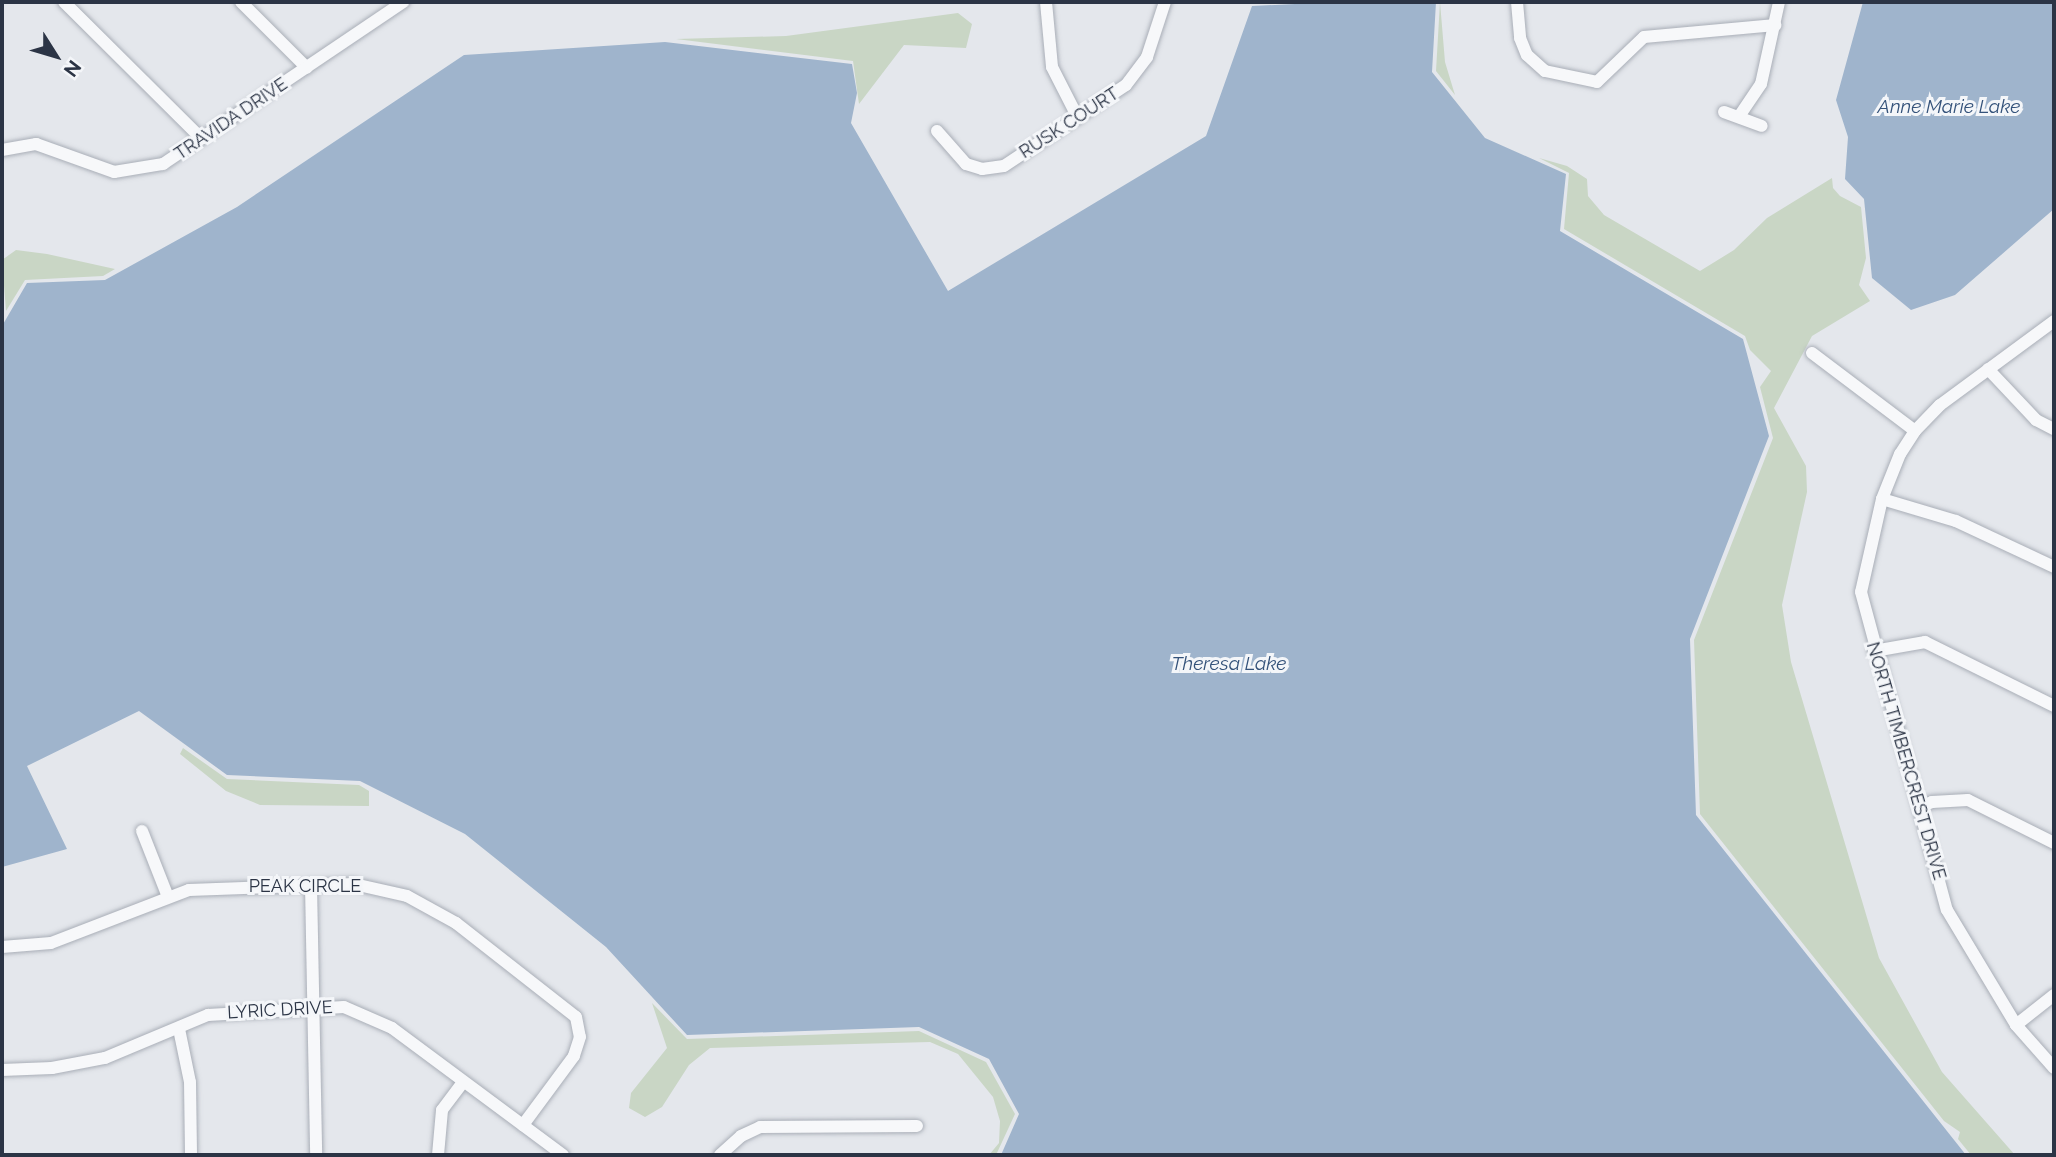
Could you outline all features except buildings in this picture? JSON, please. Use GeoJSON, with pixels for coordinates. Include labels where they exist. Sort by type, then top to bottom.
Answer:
{"type":"FeatureCollection","features":[{"type":"Feature","properties":{"kind":"street"},"geometry":{"type":"LineString","coordinates":[[64,2],[202,139]]}},
{"type":"Feature","properties":{"kind":"street"},"geometry":{"type":"LineString","coordinates":[[241,2],[307,68]]}},
{"type":"Feature","properties":{"kind":"street","name":"TRAVIDA DRIVE"},"geometry":{"type":"LineString","coordinates":[[2,150],[36,144],[114,172],[163,164],[403,2]]}},
{"type":"Feature","properties":{"kind":"street"},"geometry":{"type":"LineString","coordinates":[[1046,2],[1052,67],[1078,118]]}},
{"type":"Feature","properties":{"kind":"street","name":"RUSK COURT"},"geometry":{"type":"LineString","coordinates":[[937,131],[966,164],[982,169],[1004,166],[1126,85],[1147,57],[1165,2]]}},
{"type":"Feature","properties":{"kind":"street"},"geometry":{"type":"LineString","coordinates":[[1517,2],[1520,38],[1527,55],[1545,71],[1597,82],[1644,37],[1775,26]]}},
{"type":"Feature","properties":{"kind":"street"},"geometry":{"type":"LineString","coordinates":[[1740,115],[1761,84],[1779,2]]}},
{"type":"Feature","properties":{"kind":"street"},"geometry":{"type":"LineString","coordinates":[[1724,112],[1740,115],[1762,126]]}},
{"type":"Feature","properties":{"kind":"street","name":"NORTH TIMBERCREST DRIVE"},"geometry":{"type":"LineString","coordinates":[[2054,321],[1940,405],[1915,431],[1900,454],[1882,499],[1861,592],[1874,651],[1947,910],[2016,1025],[2054,1068]]}},
{"type":"Feature","properties":{"kind":"street"},"geometry":{"type":"LineString","coordinates":[[1812,354],[1915,431]]}},
{"type":"Feature","properties":{"kind":"street"},"geometry":{"type":"LineString","coordinates":[[1988,369],[2036,420],[2054,429]]}},
{"type":"Feature","properties":{"kind":"street"},"geometry":{"type":"LineString","coordinates":[[1882,499],[1956,521],[2054,567]]}},
{"type":"Feature","properties":{"kind":"street"},"geometry":{"type":"LineString","coordinates":[[1874,651],[1925,642],[2054,706]]}},
{"type":"Feature","properties":{"kind":"street"},"geometry":{"type":"LineString","coordinates":[[1920,807],[1932,802],[1968,800],[2054,843]]}},
{"type":"Feature","properties":{"kind":"street"},"geometry":{"type":"LineString","coordinates":[[142,831],[168,897]]}},
{"type":"Feature","properties":{"kind":"street"},"geometry":{"type":"LineString","coordinates":[[311,885],[316,1155]]}},
{"type":"Feature","properties":{"kind":"street","name":"PEAK CIRCLE"},"geometry":{"type":"LineString","coordinates":[[2,947],[51,943],[168,897],[223,886],[377,887],[433,908],[576,1017],[580,1037],[574,1056],[523,1125]]}},
{"type":"Feature","properties":{"kind":"street"},"geometry":{"type":"LineString","coordinates":[[2016,1025],[2054,995]]}},
{"type":"Feature","properties":{"kind":"street","name":"LYRIC DRIVE"},"geometry":{"type":"LineString","coordinates":[[2,1070],[52,1068],[105,1058],[128,1044],[222,1013],[344,1007],[372,1016],[563,1155]]}},
{"type":"Feature","properties":{"kind":"street"},"geometry":{"type":"LineString","coordinates":[[179,1029],[190,1082],[191,1155]]}},
{"type":"Feature","properties":{"kind":"street"},"geometry":{"type":"LineString","coordinates":[[438,1155],[442,1110],[462,1083]]}},
{"type":"Feature","properties":{"kind":"street"},"geometry":{"type":"LineString","coordinates":[[720,1155],[741,1136],[760,1127],[917,1126]]}},
{"type":"Feature","properties":{"kind":"green space"},"geometry":{"type":"Polygon","coordinates":[[[1440,2],[1445,62],[1455,95],[1436,71],[1440,2]]]}},
{"type":"Feature","properties":{"kind":"green space"},"geometry":{"type":"Polygon","coordinates":[[[958,13],[972,24],[966,48],[904,45],[859,104],[853,61],[676,39],[786,36],[958,13]]]}},
{"type":"Feature","properties":{"kind":"green space"},"geometry":{"type":"Polygon","coordinates":[[[1539,158],[1567,166],[1587,179],[1588,196],[1604,215],[1700,271],[1734,250],[1767,218],[1832,178],[1833,188],[1840,196],[1861,207],[1866,258],[1859,285],[1870,301],[1812,336],[1774,408],[1806,466],[1807,492],[1782,605],[1791,662],[1879,958],[1942,1072],[2015,1155],[1971,1155],[1958,1139],[1960,1132],[1944,1121],[1700,814],[1694,640],[1773,438],[1760,387],[1771,371],[1750,350],[1745,336],[1564,229],[1569,173],[1539,158]]]}},
{"type":"Feature","properties":{"kind":"green space"},"geometry":{"type":"Polygon","coordinates":[[[16,250],[115,269],[103,276],[25,280],[6,311],[2,260],[16,250]]]}},
{"type":"Feature","properties":{"kind":"green space"},"geometry":{"type":"Polygon","coordinates":[[[183,748],[227,779],[359,785],[369,791],[369,806],[260,805],[226,791],[180,754],[183,748]]]}},
{"type":"Feature","properties":{"kind":"green space"},"geometry":{"type":"Polygon","coordinates":[[[652,1003],[687,1039],[919,1031],[986,1062],[1015,1114],[996,1155],[989,1155],[999,1143],[1000,1121],[993,1097],[958,1054],[930,1042],[710,1048],[689,1065],[662,1107],[645,1117],[629,1108],[631,1093],[667,1048],[652,1003]]]}},
{"type":"Feature","properties":{"kind":"water","name":"Theresa Lake"},"geometry":{"type":"Polygon","coordinates":[[[1335,2],[1436,2],[1432,72],[1485,138],[1566,174],[1560,231],[1743,339],[1769,436],[1690,639],[1696,815],[1966,1155],[1001,1155],[1019,1114],[989,1059],[919,1027],[687,1035],[606,947],[465,834],[360,781],[227,775],[139,711],[27,766],[67,849],[2,867],[2,326],[27,283],[105,280],[237,207],[464,55],[665,42],[852,64],[857,93],[851,123],[948,291],[1206,136],[1252,6],[1335,2]]]}},
{"type":"Feature","properties":{"kind":"water","name":"Anne Marie Lake"},"geometry":{"type":"Polygon","coordinates":[[[1863,2],[2054,2],[2054,209],[1955,295],[1911,310],[1872,278],[1864,199],[1845,179],[1848,137],[1836,100],[1863,2]]]}}]}
